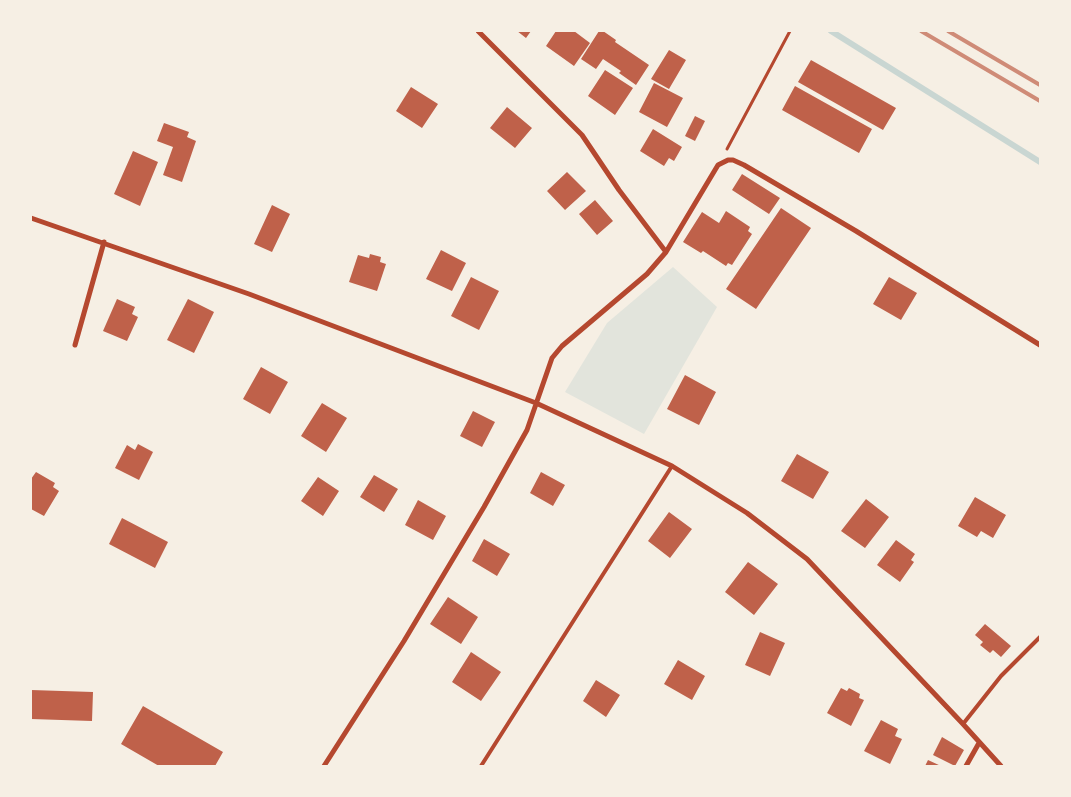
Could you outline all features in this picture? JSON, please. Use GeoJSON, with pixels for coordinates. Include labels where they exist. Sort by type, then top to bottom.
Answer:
{"type":"FeatureCollection","features":[{"type":"Feature","properties":{"kind":"street"},"geometry":{"type":"LineString","coordinates":[[478,31],[582,136],[618,190],[666,252]]}},
{"type":"Feature","properties":{"kind":"street"},"geometry":{"type":"LineString","coordinates":[[324,766],[404,641],[484,507],[527,430],[552,358],[562,346],[647,274],[666,252],[718,165],[728,160],[733,160],[744,165],[1040,345]]}},
{"type":"Feature","properties":{"kind":"street"},"geometry":{"type":"LineString","coordinates":[[31,218],[248,294],[536,403],[672,466],[747,513],[807,559],[1001,766]]}},
{"type":"Feature","properties":{"kind":"street"},"geometry":{"type":"LineString","coordinates":[[75,345],[104,242]]}},
{"type":"Feature","properties":{"kind":"street"},"geometry":{"type":"LineString","coordinates":[[966,766],[979,743]]}},
{"type":"Feature","properties":{"kind":"lane"},"geometry":{"type":"LineString","coordinates":[[481,766],[672,466]]}},
{"type":"Feature","properties":{"kind":"lane"},"geometry":{"type":"LineString","coordinates":[[963,724],[1001,676],[1040,637]]}},
{"type":"Feature","properties":{"kind":"path"},"geometry":{"type":"LineString","coordinates":[[718,165],[789,32]]}},
{"type":"Feature","properties":{"kind":"shaded area"},"geometry":{"type":"Polygon","coordinates":[[[673,267],[717,307],[644,434],[565,392],[607,323],[673,267]]]}},
{"type":"Feature","properties":{"kind":"building"},"geometry":{"type":"Polygon","coordinates":[[[517,31],[531,31],[526,38],[517,31]]]}},
{"type":"Feature","properties":{"kind":"building"},"geometry":{"type":"Polygon","coordinates":[[[556,31],[574,31],[590,43],[574,66],[546,46],[556,31]]]}},
{"type":"Feature","properties":{"kind":"building"},"geometry":{"type":"Polygon","coordinates":[[[599,31],[603,31],[616,40],[615,42],[649,65],[636,85],[619,73],[621,71],[603,59],[596,69],[581,59],[599,31]]]}},
{"type":"Feature","properties":{"kind":"building"},"geometry":{"type":"Polygon","coordinates":[[[669,50],[686,60],[669,89],[651,79],[669,50]]]}},
{"type":"Feature","properties":{"kind":"building"},"geometry":{"type":"Polygon","coordinates":[[[811,60],[896,108],[883,130],[798,82],[811,60]]]}},
{"type":"Feature","properties":{"kind":"building"},"geometry":{"type":"Polygon","coordinates":[[[605,70],[633,88],[615,115],[588,96],[605,70]]]}},
{"type":"Feature","properties":{"kind":"building"},"geometry":{"type":"Polygon","coordinates":[[[654,83],[683,98],[667,127],[639,112],[654,83]]]}},
{"type":"Feature","properties":{"kind":"building"},"geometry":{"type":"Polygon","coordinates":[[[795,86],[872,129],[859,153],[782,110],[795,86]]]}},
{"type":"Feature","properties":{"kind":"building"},"geometry":{"type":"Polygon","coordinates":[[[411,87],[438,104],[422,128],[396,111],[411,87]]]}},
{"type":"Feature","properties":{"kind":"building"},"geometry":{"type":"Polygon","coordinates":[[[507,107],[532,128],[515,148],[490,128],[507,107]]]}},
{"type":"Feature","properties":{"kind":"building"},"geometry":{"type":"Polygon","coordinates":[[[695,116],[705,121],[695,141],[685,136],[695,116]]]}},
{"type":"Feature","properties":{"kind":"building"},"geometry":{"type":"Polygon","coordinates":[[[164,123],[189,132],[187,137],[196,141],[182,182],[163,175],[173,147],[157,141],[164,123]]]}},
{"type":"Feature","properties":{"kind":"building"},"geometry":{"type":"Polygon","coordinates":[[[653,129],[682,147],[674,161],[669,158],[664,166],[640,151],[653,129]]]}},
{"type":"Feature","properties":{"kind":"building"},"geometry":{"type":"Polygon","coordinates":[[[133,151],[158,162],[140,206],[114,194],[133,151]]]}},
{"type":"Feature","properties":{"kind":"building"},"geometry":{"type":"Polygon","coordinates":[[[567,172],[586,191],[565,210],[547,191],[567,172]]]}},
{"type":"Feature","properties":{"kind":"building"},"geometry":{"type":"Polygon","coordinates":[[[742,174],[780,198],[769,214],[732,190],[742,174]]]}},
{"type":"Feature","properties":{"kind":"building"},"geometry":{"type":"Polygon","coordinates":[[[595,200],[613,221],[597,235],[579,214],[595,200]]]}},
{"type":"Feature","properties":{"kind":"building"},"geometry":{"type":"Polygon","coordinates":[[[272,205],[290,214],[272,252],[254,244],[272,205]]]}},
{"type":"Feature","properties":{"kind":"building"},"geometry":{"type":"Polygon","coordinates":[[[781,208],[811,228],[756,309],[726,289],[781,208]]]}},
{"type":"Feature","properties":{"kind":"building"},"geometry":{"type":"Polygon","coordinates":[[[726,211],[750,227],[748,231],[752,234],[732,265],[728,263],[726,266],[703,251],[701,253],[683,242],[702,212],[719,223],[726,211]]]}},
{"type":"Feature","properties":{"kind":"building"},"geometry":{"type":"Polygon","coordinates":[[[441,250],[466,263],[452,291],[426,279],[441,250]]]}},
{"type":"Feature","properties":{"kind":"building"},"geometry":{"type":"Polygon","coordinates":[[[370,254],[381,257],[380,262],[386,264],[377,291],[349,282],[358,255],[369,258],[370,254]]]}},
{"type":"Feature","properties":{"kind":"building"},"geometry":{"type":"Polygon","coordinates":[[[471,277],[499,291],[479,330],[451,316],[471,277]]]}},
{"type":"Feature","properties":{"kind":"building"},"geometry":{"type":"Polygon","coordinates":[[[889,277],[917,293],[901,320],[873,304],[889,277]]]}},
{"type":"Feature","properties":{"kind":"building"},"geometry":{"type":"Polygon","coordinates":[[[117,299],[135,307],[132,314],[138,317],[127,341],[103,331],[117,299]]]}},
{"type":"Feature","properties":{"kind":"building"},"geometry":{"type":"Polygon","coordinates":[[[188,299],[214,312],[194,353],[167,340],[188,299]]]}},
{"type":"Feature","properties":{"kind":"building"},"geometry":{"type":"Polygon","coordinates":[[[261,367],[288,382],[270,414],[243,399],[261,367]]]}},
{"type":"Feature","properties":{"kind":"building"},"geometry":{"type":"Polygon","coordinates":[[[685,375],[716,392],[699,425],[667,409],[685,375]]]}},
{"type":"Feature","properties":{"kind":"building"},"geometry":{"type":"Polygon","coordinates":[[[322,403],[347,418],[326,452],[301,436],[322,403]]]}},
{"type":"Feature","properties":{"kind":"building"},"geometry":{"type":"Polygon","coordinates":[[[473,411],[495,422],[482,447],[460,436],[473,411]]]}},
{"type":"Feature","properties":{"kind":"building"},"geometry":{"type":"Polygon","coordinates":[[[138,444],[153,452],[139,480],[115,468],[127,445],[135,450],[138,444]]]}},
{"type":"Feature","properties":{"kind":"building"},"geometry":{"type":"Polygon","coordinates":[[[797,454],[829,472],[813,499],[781,481],[797,454]]]}},
{"type":"Feature","properties":{"kind":"building"},"geometry":{"type":"Polygon","coordinates":[[[36,472],[55,483],[53,487],[59,491],[44,516],[31,509],[31,479],[36,472]]]}},
{"type":"Feature","properties":{"kind":"building"},"geometry":{"type":"Polygon","coordinates":[[[541,472],[565,485],[553,506],[530,493],[541,472]]]}},
{"type":"Feature","properties":{"kind":"building"},"geometry":{"type":"Polygon","coordinates":[[[374,475],[398,489],[384,512],[360,497],[374,475]]]}},
{"type":"Feature","properties":{"kind":"building"},"geometry":{"type":"Polygon","coordinates":[[[318,477],[339,491],[323,516],[301,501],[318,477]]]}},
{"type":"Feature","properties":{"kind":"building"},"geometry":{"type":"Polygon","coordinates":[[[975,497],[1006,515],[993,538],[981,531],[977,537],[958,526],[975,497]]]}},
{"type":"Feature","properties":{"kind":"building"},"geometry":{"type":"Polygon","coordinates":[[[866,499],[889,517],[865,548],[841,531],[866,499]]]}},
{"type":"Feature","properties":{"kind":"building"},"geometry":{"type":"Polygon","coordinates":[[[418,500],[446,516],[433,540],[405,525],[418,500]]]}},
{"type":"Feature","properties":{"kind":"building"},"geometry":{"type":"Polygon","coordinates":[[[669,512],[692,529],[670,558],[648,541],[669,512]]]}},
{"type":"Feature","properties":{"kind":"building"},"geometry":{"type":"Polygon","coordinates":[[[122,518],[168,542],[155,568],[109,544],[122,518]]]}},
{"type":"Feature","properties":{"kind":"building"},"geometry":{"type":"Polygon","coordinates":[[[484,539],[510,554],[497,576],[472,561],[484,539]]]}},
{"type":"Feature","properties":{"kind":"building"},"geometry":{"type":"Polygon","coordinates":[[[896,540],[915,554],[911,560],[914,562],[900,582],[877,565],[896,540]]]}},
{"type":"Feature","properties":{"kind":"building"},"geometry":{"type":"Polygon","coordinates":[[[748,562],[778,584],[754,615],[725,592],[748,562]]]}},
{"type":"Feature","properties":{"kind":"building"},"geometry":{"type":"Polygon","coordinates":[[[448,597],[478,617],[461,644],[430,624],[448,597]]]}},
{"type":"Feature","properties":{"kind":"building"},"geometry":{"type":"Polygon","coordinates":[[[985,624],[1011,646],[1001,657],[993,650],[990,653],[980,645],[983,642],[975,635],[985,624]]]}},
{"type":"Feature","properties":{"kind":"building"},"geometry":{"type":"Polygon","coordinates":[[[760,632],[785,643],[770,676],[745,665],[760,632]]]}},
{"type":"Feature","properties":{"kind":"building"},"geometry":{"type":"Polygon","coordinates":[[[471,652],[501,672],[481,701],[452,682],[471,652]]]}},
{"type":"Feature","properties":{"kind":"building"},"geometry":{"type":"Polygon","coordinates":[[[678,660],[705,676],[692,700],[664,684],[678,660]]]}},
{"type":"Feature","properties":{"kind":"building"},"geometry":{"type":"Polygon","coordinates":[[[596,680],[620,695],[606,717],[583,701],[596,680]]]}},
{"type":"Feature","properties":{"kind":"building"},"geometry":{"type":"Polygon","coordinates":[[[841,688],[847,691],[849,688],[860,694],[859,698],[864,700],[851,726],[827,713],[841,688]]]}},
{"type":"Feature","properties":{"kind":"building"},"geometry":{"type":"Polygon","coordinates":[[[31,690],[93,692],[92,721],[31,719],[31,690]]]}},
{"type":"Feature","properties":{"kind":"building"},"geometry":{"type":"Polygon","coordinates":[[[143,706],[223,752],[215,766],[159,766],[121,744],[143,706]]]}},
{"type":"Feature","properties":{"kind":"building"},"geometry":{"type":"Polygon","coordinates":[[[881,720],[898,729],[895,736],[902,739],[890,764],[864,751],[881,720]]]}},
{"type":"Feature","properties":{"kind":"building"},"geometry":{"type":"Polygon","coordinates":[[[942,737],[964,750],[955,766],[933,755],[942,737]]]}},
{"type":"Feature","properties":{"kind":"building"},"geometry":{"type":"Polygon","coordinates":[[[928,760],[941,766],[925,766],[928,760]]]}},
{"type":"Feature","properties":{"kind":"waterway"},"geometry":{"type":"LineString","coordinates":[[831,31],[1040,162]]}},
{"type":"Feature","properties":{"kind":"railway"},"geometry":{"type":"LineString","coordinates":[[921,31],[1040,101]]}},
{"type":"Feature","properties":{"kind":"railway"},"geometry":{"type":"LineString","coordinates":[[948,31],[1040,85]]}}]}
